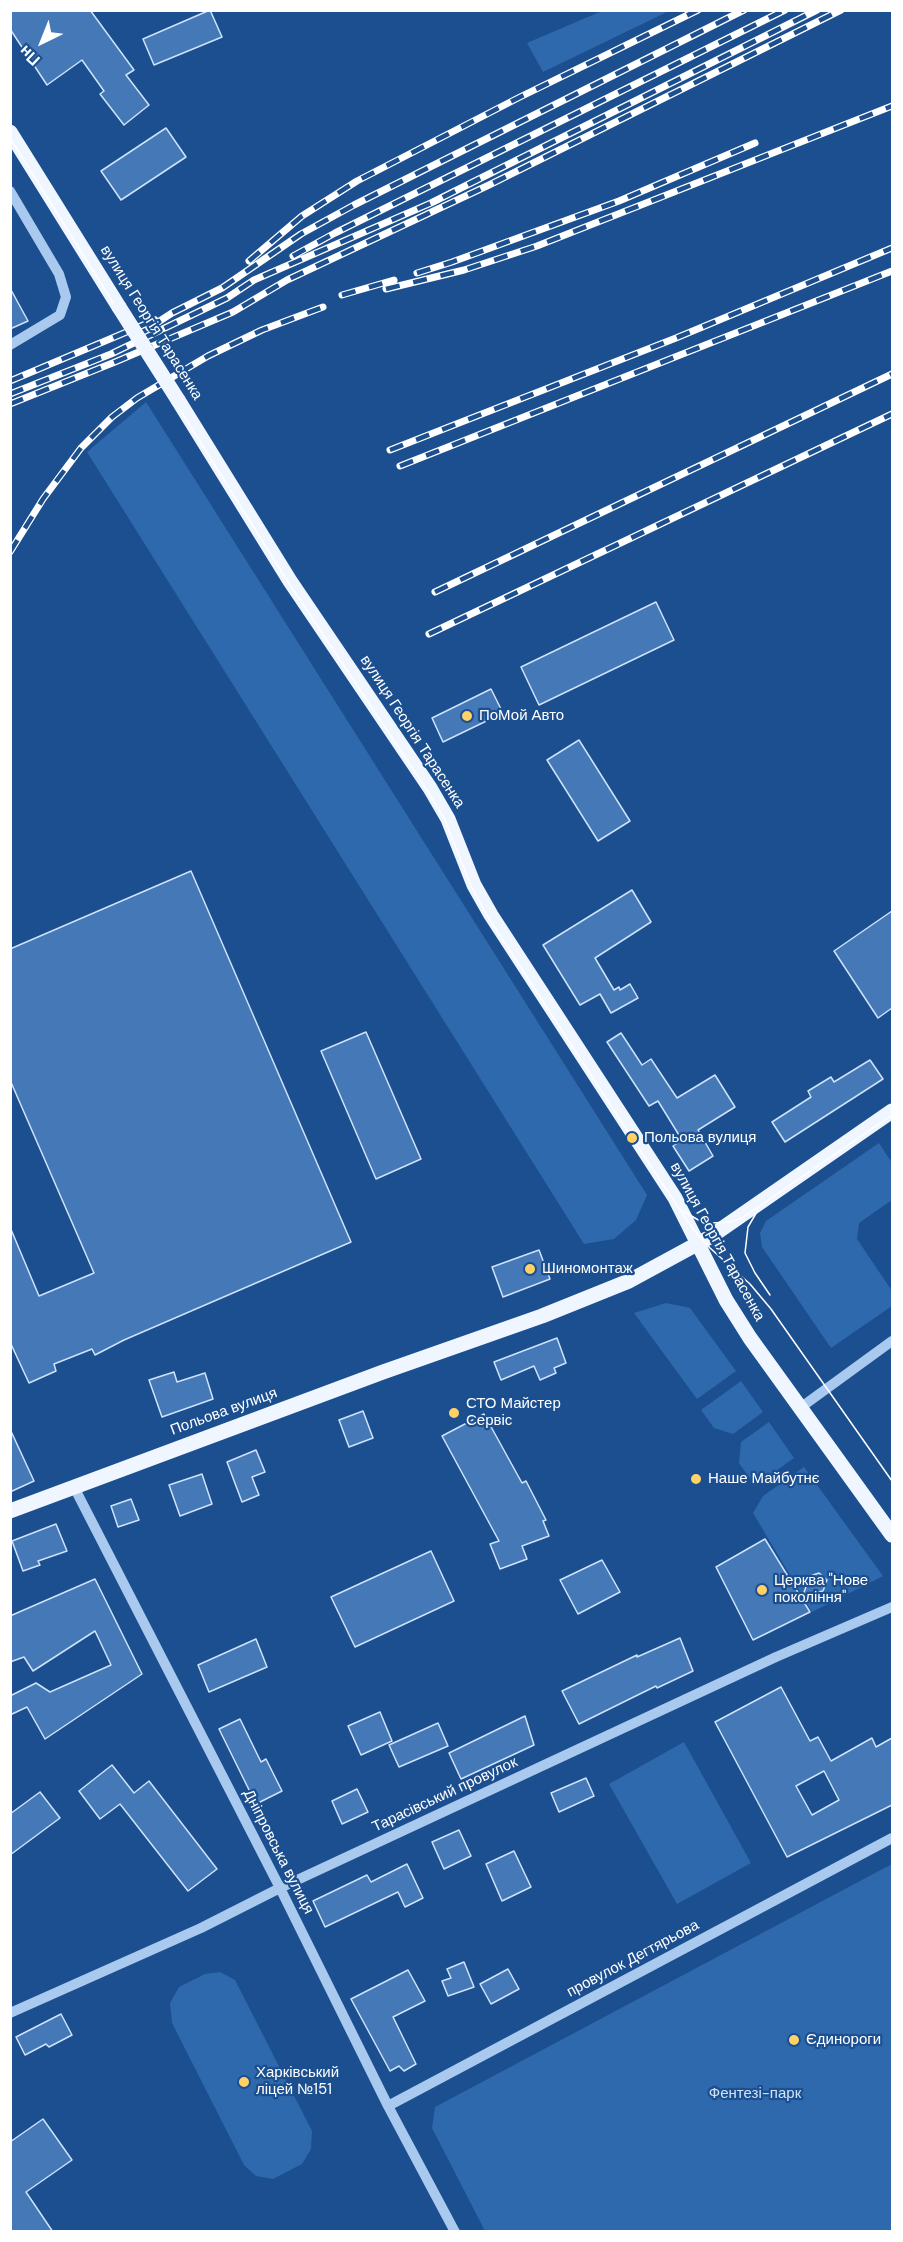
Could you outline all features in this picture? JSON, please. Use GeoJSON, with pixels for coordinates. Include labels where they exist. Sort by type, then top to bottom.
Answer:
{"type":"FeatureCollection","features":[{"type":"Feature","properties":{"kind":"main road","name":"вулиця Георгія Тарасенка"},"geometry":{"type":"LineString","coordinates":[[10,132],[290,580],[430,788],[448,819],[474,885],[491,915],[675,1198],[726,1300],[800,1408],[892,1535]]}},
{"type":"Feature","properties":{"kind":"main road","name":"Польова вулиця"},"geometry":{"type":"LineString","coordinates":[[10,1511],[372,1376],[542,1316],[629,1281],[699,1243],[892,1111]]}},
{"type":"Feature","properties":{"kind":"street"},"geometry":{"type":"LineString","coordinates":[[10,191],[59,274],[66,297],[60,315],[10,345]]}},
{"type":"Feature","properties":{"kind":"street"},"geometry":{"type":"LineString","coordinates":[[800,1408],[892,1341]]}},
{"type":"Feature","properties":{"kind":"street","name":"Дніпровська вулиця"},"geometry":{"type":"LineString","coordinates":[[74,1487],[280,1888],[388,2106],[455,2232]]}},
{"type":"Feature","properties":{"kind":"street","name":"Тарасівський провулок"},"geometry":{"type":"LineString","coordinates":[[10,2013],[201,1928],[280,1888],[776,1657],[892,1607]]}},
{"type":"Feature","properties":{"kind":"street","name":"провулок Дегтярьова"},"geometry":{"type":"LineString","coordinates":[[388,2106],[892,1838]]}},
{"type":"Feature","properties":{"kind":"green space"},"geometry":{"type":"Polygon","coordinates":[[[602,11],[669,11],[543,72],[527,43],[602,11]]]}},
{"type":"Feature","properties":{"kind":"green space"},"geometry":{"type":"Polygon","coordinates":[[[146,402],[647,1195],[636,1220],[614,1239],[584,1244],[87,452],[146,402]]]}},
{"type":"Feature","properties":{"kind":"green space"},"geometry":{"type":"Polygon","coordinates":[[[879,1143],[892,1163],[892,1200],[859,1223],[857,1239],[892,1291],[892,1306],[831,1348],[762,1247],[760,1233],[766,1221],[879,1143]]]}},
{"type":"Feature","properties":{"kind":"green space"},"geometry":{"type":"Polygon","coordinates":[[[666,1303],[690,1308],[736,1371],[697,1399],[634,1313],[666,1303]]]}},
{"type":"Feature","properties":{"kind":"green space"},"geometry":{"type":"Polygon","coordinates":[[[741,1381],[763,1412],[733,1434],[714,1428],[701,1410],[741,1381]]]}},
{"type":"Feature","properties":{"kind":"green space"},"geometry":{"type":"Polygon","coordinates":[[[769,1422],[794,1458],[755,1486],[739,1463],[741,1442],[769,1422]]]}},
{"type":"Feature","properties":{"kind":"green space"},"geometry":{"type":"Polygon","coordinates":[[[804,1467],[883,1576],[812,1612],[753,1513],[763,1496],[804,1467]]]}},
{"type":"Feature","properties":{"kind":"green space"},"geometry":{"type":"Polygon","coordinates":[[[684,1742],[751,1863],[677,1904],[609,1784],[684,1742]]]}},
{"type":"Feature","properties":{"kind":"green space","name":"Фентезі-парк"},"geometry":{"type":"Polygon","coordinates":[[[892,1864],[892,2231],[485,2231],[432,2128],[435,2107],[892,1864]]]}},
{"type":"Feature","properties":{"kind":"green space"},"geometry":{"type":"Polygon","coordinates":[[[220,1972],[235,1980],[312,2131],[311,2149],[302,2164],[273,2179],[256,2176],[244,2165],[172,2023],[170,2003],[179,1987],[205,1974],[220,1972]]]}},
{"type":"Feature","properties":{"kind":"building"},"geometry":{"type":"Polygon","coordinates":[[[10,10],[90,10],[134,70],[126,75],[149,105],[124,125],[100,94],[104,91],[82,60],[47,85],[10,29],[10,10]]]}},
{"type":"Feature","properties":{"kind":"building"},"geometry":{"type":"Polygon","coordinates":[[[210,10],[222,37],[154,65],[143,39],[210,10]]]}},
{"type":"Feature","properties":{"kind":"building"},"geometry":{"type":"Polygon","coordinates":[[[166,128],[186,157],[121,200],[101,171],[166,128]]]}},
{"type":"Feature","properties":{"kind":"building"},"geometry":{"type":"Polygon","coordinates":[[[10,288],[28,321],[10,329],[10,288]]]}},
{"type":"Feature","properties":{"kind":"building"},"geometry":{"type":"Polygon","coordinates":[[[656,602],[674,640],[539,705],[521,667],[656,602]]]}},
{"type":"Feature","properties":{"kind":"building","name":"ПоМой Авто"},"geometry":{"type":"Polygon","coordinates":[[[491,689],[503,713],[443,742],[432,718],[491,689]]]}},
{"type":"Feature","properties":{"kind":"building"},"geometry":{"type":"Polygon","coordinates":[[[579,740],[630,821],[598,841],[547,760],[579,740]]]}},
{"type":"Feature","properties":{"kind":"building"},"geometry":{"type":"Polygon","coordinates":[[[191,871],[351,1242],[124,1340],[95,1355],[92,1349],[54,1364],[56,1371],[29,1383],[10,1342],[10,1227],[39,1296],[94,1273],[10,1080],[10,949],[191,871]]]}},
{"type":"Feature","properties":{"kind":"building"},"geometry":{"type":"Polygon","coordinates":[[[632,890],[651,922],[595,958],[614,990],[619,987],[620,990],[630,984],[638,998],[611,1013],[600,994],[580,1005],[543,945],[632,890]]]}},
{"type":"Feature","properties":{"kind":"building"},"geometry":{"type":"Polygon","coordinates":[[[892,911],[892,1008],[878,1018],[834,951],[892,911]]]}},
{"type":"Feature","properties":{"kind":"building"},"geometry":{"type":"Polygon","coordinates":[[[366,1032],[421,1159],[376,1179],[321,1051],[366,1032]]]}},
{"type":"Feature","properties":{"kind":"building"},"geometry":{"type":"Polygon","coordinates":[[[621,1033],[642,1065],[651,1059],[677,1098],[715,1075],[735,1107],[698,1130],[713,1156],[689,1171],[673,1146],[682,1140],[658,1101],[649,1106],[607,1042],[621,1033]]]}},
{"type":"Feature","properties":{"kind":"building"},"geometry":{"type":"Polygon","coordinates":[[[870,1060],[883,1079],[785,1142],[772,1122],[811,1097],[808,1091],[831,1077],[834,1082],[870,1060]]]}},
{"type":"Feature","properties":{"kind":"building"},"geometry":{"type":"Polygon","coordinates":[[[539,1250],[550,1279],[503,1297],[492,1267],[539,1250]]]}},
{"type":"Feature","properties":{"kind":"building"},"geometry":{"type":"Polygon","coordinates":[[[557,1338],[566,1363],[554,1368],[556,1373],[540,1380],[534,1366],[501,1380],[494,1362],[557,1338]]]}},
{"type":"Feature","properties":{"kind":"building"},"geometry":{"type":"Polygon","coordinates":[[[174,1372],[177,1382],[205,1373],[213,1399],[162,1417],[149,1380],[174,1372]]]}},
{"type":"Feature","properties":{"kind":"building"},"geometry":{"type":"Polygon","coordinates":[[[363,1411],[373,1438],[349,1447],[339,1420],[363,1411]]]}},
{"type":"Feature","properties":{"kind":"building"},"geometry":{"type":"Polygon","coordinates":[[[484,1414],[522,1483],[526,1481],[546,1520],[543,1521],[549,1536],[522,1546],[527,1559],[500,1569],[490,1544],[499,1541],[442,1436],[484,1414]]]}},
{"type":"Feature","properties":{"kind":"building"},"geometry":{"type":"Polygon","coordinates":[[[10,1429],[34,1481],[10,1492],[10,1429]]]}},
{"type":"Feature","properties":{"kind":"building"},"geometry":{"type":"Polygon","coordinates":[[[256,1450],[265,1472],[252,1477],[259,1495],[242,1502],[227,1462],[256,1450]]]}},
{"type":"Feature","properties":{"kind":"building"},"geometry":{"type":"Polygon","coordinates":[[[202,1474],[212,1504],[180,1516],[169,1485],[202,1474]]]}},
{"type":"Feature","properties":{"kind":"building"},"geometry":{"type":"Polygon","coordinates":[[[131,1499],[139,1520],[118,1527],[111,1506],[131,1499]]]}},
{"type":"Feature","properties":{"kind":"building"},"geometry":{"type":"Polygon","coordinates":[[[56,1524],[67,1551],[38,1561],[40,1565],[23,1571],[12,1541],[56,1524]]]}},
{"type":"Feature","properties":{"kind":"building","name":"Церква \"Нове покоління\""},"geometry":{"type":"Polygon","coordinates":[[[765,1539],[810,1612],[753,1640],[716,1567],[765,1539]]]}},
{"type":"Feature","properties":{"kind":"building"},"geometry":{"type":"Polygon","coordinates":[[[431,1551],[454,1601],[355,1647],[331,1597],[431,1551]]]}},
{"type":"Feature","properties":{"kind":"building"},"geometry":{"type":"Polygon","coordinates":[[[602,1560],[620,1592],[578,1614],[560,1580],[602,1560]]]}},
{"type":"Feature","properties":{"kind":"building"},"geometry":{"type":"Polygon","coordinates":[[[819,1573],[827,1580],[823,1591],[803,1595],[810,1576],[819,1573]]]}},
{"type":"Feature","properties":{"kind":"building"},"geometry":{"type":"Polygon","coordinates":[[[95,1579],[142,1674],[45,1739],[27,1707],[10,1715],[10,1696],[36,1683],[50,1692],[111,1665],[95,1631],[33,1671],[24,1657],[10,1662],[10,1616],[95,1579]]]}},
{"type":"Feature","properties":{"kind":"building"},"geometry":{"type":"Polygon","coordinates":[[[680,1638],[693,1671],[657,1688],[656,1686],[579,1724],[562,1691],[637,1655],[637,1657],[680,1638]]]}},
{"type":"Feature","properties":{"kind":"building"},"geometry":{"type":"Polygon","coordinates":[[[256,1639],[267,1667],[209,1692],[198,1665],[256,1639]]]}},
{"type":"Feature","properties":{"kind":"building"},"geometry":{"type":"Polygon","coordinates":[[[781,1687],[810,1741],[818,1737],[831,1761],[872,1738],[876,1747],[892,1738],[892,1805],[787,1857],[715,1722],[781,1687]],[[824,1771],[796,1786],[812,1815],[839,1800],[824,1771]]]}},
{"type":"Feature","properties":{"kind":"building"},"geometry":{"type":"Polygon","coordinates":[[[380,1712],[392,1741],[361,1755],[348,1726],[380,1712]]]}},
{"type":"Feature","properties":{"kind":"building"},"geometry":{"type":"Polygon","coordinates":[[[525,1716],[534,1745],[461,1779],[449,1753],[525,1716]]]}},
{"type":"Feature","properties":{"kind":"building"},"geometry":{"type":"Polygon","coordinates":[[[240,1719],[261,1762],[266,1759],[282,1791],[256,1804],[219,1729],[240,1719]]]}},
{"type":"Feature","properties":{"kind":"building"},"geometry":{"type":"Polygon","coordinates":[[[438,1723],[448,1746],[399,1767],[389,1745],[438,1723]]]}},
{"type":"Feature","properties":{"kind":"building"},"geometry":{"type":"Polygon","coordinates":[[[112,1765],[134,1793],[149,1781],[217,1869],[188,1891],[120,1804],[100,1819],[79,1791],[112,1765]]]}},
{"type":"Feature","properties":{"kind":"building"},"geometry":{"type":"Polygon","coordinates":[[[586,1778],[594,1796],[559,1812],[551,1793],[586,1778]]]}},
{"type":"Feature","properties":{"kind":"building"},"geometry":{"type":"Polygon","coordinates":[[[357,1789],[368,1812],[342,1824],[332,1801],[357,1789]]]}},
{"type":"Feature","properties":{"kind":"building"},"geometry":{"type":"Polygon","coordinates":[[[40,1792],[60,1818],[10,1855],[10,1814],[40,1792]]]}},
{"type":"Feature","properties":{"kind":"building"},"geometry":{"type":"Polygon","coordinates":[[[459,1830],[471,1856],[444,1869],[432,1842],[459,1830]]]}},
{"type":"Feature","properties":{"kind":"building"},"geometry":{"type":"Polygon","coordinates":[[[514,1851],[531,1887],[502,1901],[486,1864],[514,1851]]]}},
{"type":"Feature","properties":{"kind":"building"},"geometry":{"type":"Polygon","coordinates":[[[407,1864],[423,1898],[405,1907],[398,1892],[325,1927],[313,1901],[367,1875],[371,1882],[407,1864]]]}},
{"type":"Feature","properties":{"kind":"building"},"geometry":{"type":"Polygon","coordinates":[[[464,1962],[474,1987],[448,1996],[442,1981],[451,1978],[447,1969],[464,1962]]]}},
{"type":"Feature","properties":{"kind":"building"},"geometry":{"type":"Polygon","coordinates":[[[508,1969],[519,1989],[491,2004],[480,1984],[508,1969]]]}},
{"type":"Feature","properties":{"kind":"building"},"geometry":{"type":"Polygon","coordinates":[[[408,1970],[425,2001],[393,2017],[416,2064],[404,2071],[399,2066],[390,2071],[351,1999],[408,1970]]]}},
{"type":"Feature","properties":{"kind":"building"},"geometry":{"type":"Polygon","coordinates":[[[61,2014],[72,2035],[49,2047],[46,2044],[25,2055],[16,2037],[61,2014]]]}},
{"type":"Feature","properties":{"kind":"building"},"geometry":{"type":"Polygon","coordinates":[[[43,2119],[72,2160],[26,2192],[53,2232],[10,2232],[10,2142],[43,2119]]]}},
{"type":"Feature","properties":{"kind":"tram line"},"geometry":{"type":"LineString","coordinates":[[10,138],[288,582],[427,790],[445,820],[471,886],[488,917],[632,1138],[693,1229],[710,1248],[750,1284],[771,1309],[892,1481]]}},
{"type":"Feature","properties":{"kind":"tram line"},"geometry":{"type":"LineString","coordinates":[[683,1211],[700,1221],[712,1223],[730,1222],[742,1218],[892,1115]]}},
{"type":"Feature","properties":{"kind":"tram line"},"geometry":{"type":"LineString","coordinates":[[758,1210],[748,1227],[745,1253],[770,1295]]}},
{"type":"Feature","properties":{"kind":"railway"},"geometry":{"type":"LineString","coordinates":[[249,261],[302,216],[357,181],[520,97],[698,10]]}},
{"type":"Feature","properties":{"kind":"railway"},"geometry":{"type":"LineString","coordinates":[[149,328],[172,313],[222,288],[301,234],[354,205],[744,10]]}},
{"type":"Feature","properties":{"kind":"railway"},"geometry":{"type":"LineString","coordinates":[[293,256],[785,10]]}},
{"type":"Feature","properties":{"kind":"railway"},"geometry":{"type":"LineString","coordinates":[[10,394],[111,354],[227,298],[254,280],[431,203],[817,10]]}},
{"type":"Feature","properties":{"kind":"railway"},"geometry":{"type":"LineString","coordinates":[[10,404],[233,312],[287,280],[489,185],[841,10]]}},
{"type":"Feature","properties":{"kind":"railway"},"geometry":{"type":"LineString","coordinates":[[386,289],[464,270],[537,246],[892,106]]}},
{"type":"Feature","properties":{"kind":"railway"},"geometry":{"type":"LineString","coordinates":[[417,273],[619,201],[755,143]]}},
{"type":"Feature","properties":{"kind":"railway"},"geometry":{"type":"LineString","coordinates":[[390,450],[676,338],[892,248]]}},
{"type":"Feature","properties":{"kind":"railway"},"geometry":{"type":"LineString","coordinates":[[400,466],[892,271]]}},
{"type":"Feature","properties":{"kind":"railway"},"geometry":{"type":"LineString","coordinates":[[342,295],[394,280]]}},
{"type":"Feature","properties":{"kind":"railway"},"geometry":{"type":"LineString","coordinates":[[10,552],[43,499],[81,448],[112,417],[137,398],[208,356],[262,330],[323,307]]}},
{"type":"Feature","properties":{"kind":"railway"},"geometry":{"type":"LineString","coordinates":[[10,381],[155,320]]}},
{"type":"Feature","properties":{"kind":"railway"},"geometry":{"type":"LineString","coordinates":[[435,592],[892,374]]}},
{"type":"Feature","properties":{"kind":"railway"},"geometry":{"type":"LineString","coordinates":[[429,634],[892,414]]}},
{"type":"Feature","properties":{"kind":"place","name":"ПоМой Авто"},"geometry":{"type":"Point","coordinates":[467,716]}},
{"type":"Feature","properties":{"kind":"place","name":"Польова вулиця"},"geometry":{"type":"Point","coordinates":[632,1138]}},
{"type":"Feature","properties":{"kind":"place","name":"Шиномонтаж"},"geometry":{"type":"Point","coordinates":[530,1269]}},
{"type":"Feature","properties":{"kind":"place","name":"СТО Майстер Сервіс"},"geometry":{"type":"Point","coordinates":[454,1413]}},
{"type":"Feature","properties":{"kind":"place","name":"Наше Майбутнє"},"geometry":{"type":"Point","coordinates":[696,1479]}},
{"type":"Feature","properties":{"kind":"place","name":"Церква \"Нове покоління\""},"geometry":{"type":"Point","coordinates":[762,1590]}},
{"type":"Feature","properties":{"kind":"place","name":"Єдинороги"},"geometry":{"type":"Point","coordinates":[794,2040]}},
{"type":"Feature","properties":{"kind":"place","name":"Харківський ліцей №151"},"geometry":{"type":"Point","coordinates":[244,2082]}}]}
